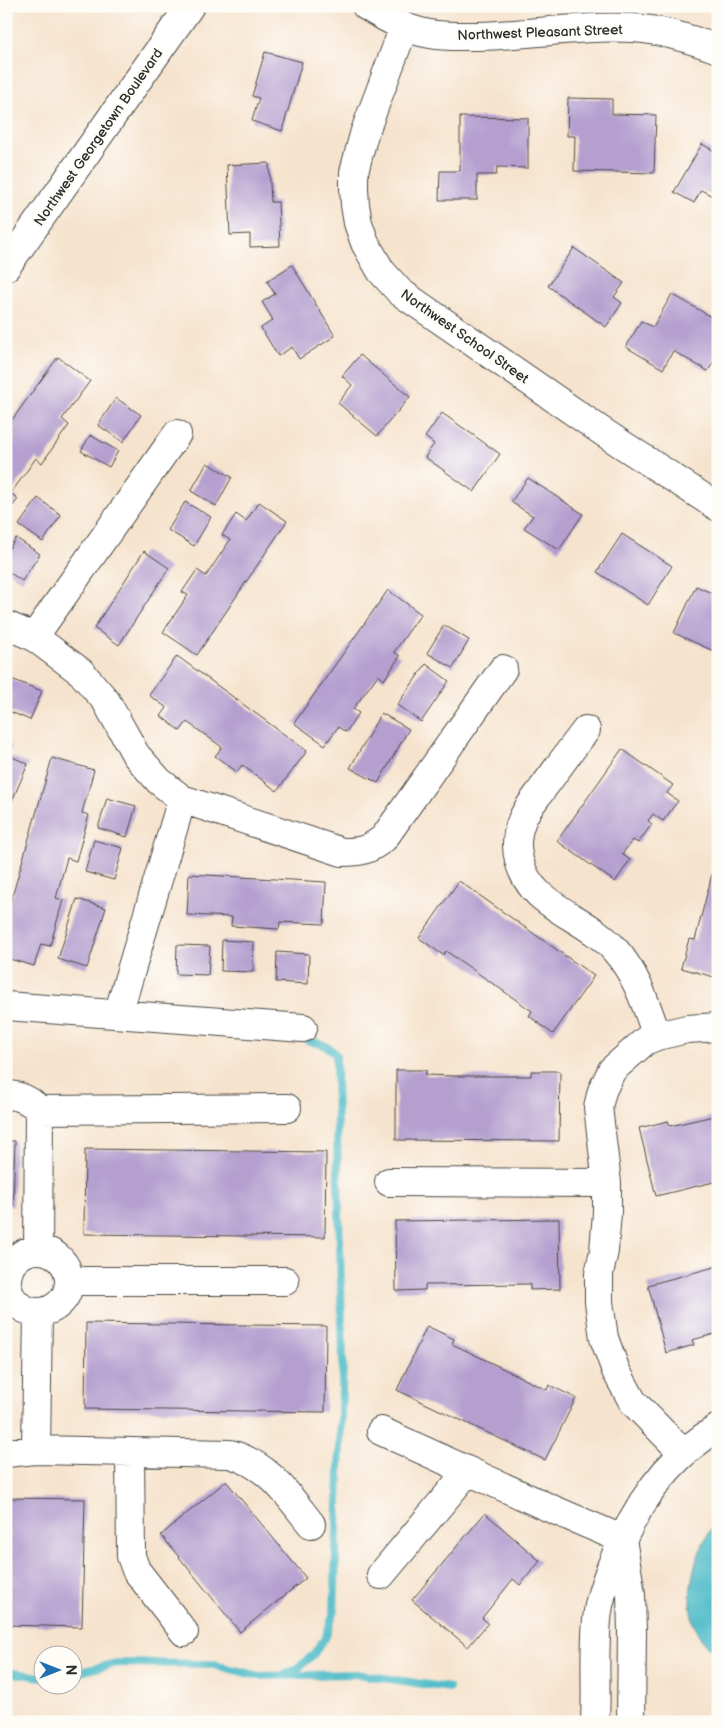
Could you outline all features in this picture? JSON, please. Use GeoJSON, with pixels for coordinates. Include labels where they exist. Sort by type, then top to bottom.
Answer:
{"type":"FeatureCollection","features":[{"type":"Feature","properties":{"kind":"street","name":"Northwest Georgetown Boulevard"},"geometry":{"type":"LineString","coordinates":[[6,267],[190,6]]}},
{"type":"Feature","properties":{"kind":"street","name":"Northwest Pleasant Street"},"geometry":{"type":"LineString","coordinates":[[366,6],[404,27],[419,32],[466,36],[634,28],[697,41],[718,49]]}},
{"type":"Feature","properties":{"kind":"street","name":"Northwest School Street"},"geometry":{"type":"LineString","coordinates":[[404,27],[364,134],[354,172],[355,205],[358,223],[372,258],[381,272],[400,292],[603,432],[718,507]]}},
{"type":"Feature","properties":{"kind":"street"},"geometry":{"type":"LineString","coordinates":[[34,637],[177,434]]}},
{"type":"Feature","properties":{"kind":"street"},"geometry":{"type":"LineString","coordinates":[[6,625],[34,637],[81,672],[106,701],[136,755],[159,781],[182,799],[342,852],[358,852],[372,847],[384,838],[503,669]]}},
{"type":"Feature","properties":{"kind":"street"},"geometry":{"type":"LineString","coordinates":[[586,730],[522,820],[517,843],[519,861],[523,872],[539,894],[598,934],[620,956],[632,972],[639,987],[657,1036]]}},
{"type":"Feature","properties":{"kind":"street"},"geometry":{"type":"LineString","coordinates":[[118,1014],[182,799]]}},
{"type":"Feature","properties":{"kind":"street"},"geometry":{"type":"LineString","coordinates":[[6,1006],[302,1028]]}},
{"type":"Feature","properties":{"kind":"street"},"geometry":{"type":"LineString","coordinates":[[682,1453],[633,1402],[616,1371],[604,1338],[599,1302],[599,1284],[606,1230],[607,1183],[598,1107],[602,1091],[612,1070],[645,1041],[657,1036],[687,1029],[718,1027]]}},
{"type":"Feature","properties":{"kind":"street"},"geometry":{"type":"LineString","coordinates":[[6,1095],[14,1095],[30,1101],[39,1110],[38,1250]]}},
{"type":"Feature","properties":{"kind":"street"},"geometry":{"type":"LineString","coordinates":[[39,1110],[287,1108]]}},
{"type":"Feature","properties":{"kind":"street"},"geometry":{"type":"LineString","coordinates":[[389,1182],[607,1183]]}},
{"type":"Feature","properties":{"kind":"street"},"geometry":{"type":"LineString","coordinates":[[38,1250],[54,1255],[64,1265],[69,1281],[66,1293],[60,1302],[50,1310],[38,1312],[21,1308],[12,1298],[7,1280],[9,1271],[15,1261],[26,1253],[38,1250]]}},
{"type":"Feature","properties":{"kind":"street"},"geometry":{"type":"LineString","coordinates":[[69,1281],[286,1281]]}},
{"type":"Feature","properties":{"kind":"street"},"geometry":{"type":"LineString","coordinates":[[36,1450],[38,1312]]}},
{"type":"Feature","properties":{"kind":"street"},"geometry":{"type":"LineString","coordinates":[[595,1722],[598,1610],[605,1580],[622,1538],[650,1490],[664,1473],[682,1453],[718,1428]]}},
{"type":"Feature","properties":{"kind":"street"},"geometry":{"type":"LineString","coordinates":[[381,1431],[622,1538]]}},
{"type":"Feature","properties":{"kind":"street"},"geometry":{"type":"LineString","coordinates":[[6,1453],[36,1450],[230,1454],[244,1458],[264,1470],[282,1487],[311,1524]]}},
{"type":"Feature","properties":{"kind":"street"},"geometry":{"type":"LineString","coordinates":[[130,1452],[130,1556],[136,1570],[184,1632]]}},
{"type":"Feature","properties":{"kind":"street"},"geometry":{"type":"LineString","coordinates":[[381,1574],[468,1471]]}},
{"type":"Feature","properties":{"kind":"street"},"geometry":{"type":"LineString","coordinates":[[622,1538],[631,1594],[631,1722]]}},
{"type":"Feature","properties":{"kind":"water"},"geometry":{"type":"Polygon","coordinates":[[[718,1519],[718,1654],[704,1642],[695,1626],[691,1608],[691,1589],[700,1551],[708,1533],[718,1519]]]}},
{"type":"Feature","properties":{"kind":"building"},"geometry":{"type":"Polygon","coordinates":[[[265,52],[302,62],[282,131],[252,121],[259,98],[252,96],[265,52]]]}},
{"type":"Feature","properties":{"kind":"building"},"geometry":{"type":"Polygon","coordinates":[[[568,98],[612,99],[612,114],[656,115],[654,173],[574,171],[575,136],[567,136],[568,98]]]}},
{"type":"Feature","properties":{"kind":"building"},"geometry":{"type":"Polygon","coordinates":[[[460,117],[528,118],[528,168],[497,167],[496,175],[477,175],[477,200],[439,200],[440,171],[460,171],[460,117]]]}},
{"type":"Feature","properties":{"kind":"building"},"geometry":{"type":"Polygon","coordinates":[[[702,144],[718,153],[718,199],[701,190],[694,203],[674,192],[702,144]]]}},
{"type":"Feature","properties":{"kind":"building"},"geometry":{"type":"Polygon","coordinates":[[[269,163],[271,202],[278,202],[280,246],[250,247],[250,234],[230,235],[227,165],[269,163]]]}},
{"type":"Feature","properties":{"kind":"building"},"geometry":{"type":"Polygon","coordinates":[[[574,248],[624,283],[614,297],[622,303],[606,327],[548,286],[574,248]]]}},
{"type":"Feature","properties":{"kind":"building"},"geometry":{"type":"Polygon","coordinates":[[[292,265],[335,336],[299,359],[292,347],[278,356],[261,328],[273,320],[262,302],[275,294],[267,281],[292,265]]]}},
{"type":"Feature","properties":{"kind":"building"},"geometry":{"type":"Polygon","coordinates":[[[672,294],[718,321],[718,354],[708,371],[673,351],[663,369],[626,347],[641,321],[653,327],[672,294]]]}},
{"type":"Feature","properties":{"kind":"building"},"geometry":{"type":"Polygon","coordinates":[[[360,355],[410,397],[377,436],[338,403],[352,385],[342,376],[360,355]]]}},
{"type":"Feature","properties":{"kind":"building"},"geometry":{"type":"Polygon","coordinates":[[[58,357],[90,381],[62,419],[69,425],[42,463],[36,458],[11,493],[18,499],[6,515],[6,428],[58,357]]]}},
{"type":"Feature","properties":{"kind":"building"},"geometry":{"type":"Polygon","coordinates":[[[116,398],[141,415],[123,442],[98,425],[116,398]]]}},
{"type":"Feature","properties":{"kind":"building"},"geometry":{"type":"Polygon","coordinates":[[[442,413],[500,454],[474,492],[425,457],[434,444],[425,437],[442,413]]]}},
{"type":"Feature","properties":{"kind":"building"},"geometry":{"type":"Polygon","coordinates":[[[90,435],[118,451],[109,467],[81,451],[90,435]]]}},
{"type":"Feature","properties":{"kind":"building"},"geometry":{"type":"Polygon","coordinates":[[[207,463],[232,477],[216,506],[191,491],[207,463]]]}},
{"type":"Feature","properties":{"kind":"building"},"geometry":{"type":"Polygon","coordinates":[[[528,478],[583,514],[559,550],[524,528],[533,516],[511,502],[528,478]]]}},
{"type":"Feature","properties":{"kind":"building"},"geometry":{"type":"Polygon","coordinates":[[[38,498],[61,515],[43,542],[19,525],[38,498]]]}},
{"type":"Feature","properties":{"kind":"building"},"geometry":{"type":"Polygon","coordinates":[[[185,502],[211,517],[194,546],[168,530],[185,502]]]}},
{"type":"Feature","properties":{"kind":"building"},"geometry":{"type":"Polygon","coordinates":[[[259,502],[287,521],[197,655],[163,632],[188,595],[182,592],[197,570],[206,576],[230,540],[222,535],[236,514],[246,521],[259,502]]]}},
{"type":"Feature","properties":{"kind":"building"},"geometry":{"type":"Polygon","coordinates":[[[622,534],[672,566],[648,605],[597,572],[622,534]]]}},
{"type":"Feature","properties":{"kind":"building"},"geometry":{"type":"Polygon","coordinates":[[[16,538],[40,554],[22,581],[6,570],[6,553],[16,538]]]}},
{"type":"Feature","properties":{"kind":"building"},"geometry":{"type":"Polygon","coordinates":[[[144,551],[169,568],[119,645],[94,628],[144,551]]]}},
{"type":"Feature","properties":{"kind":"building"},"geometry":{"type":"Polygon","coordinates":[[[696,586],[718,596],[718,653],[674,633],[696,586]]]}},
{"type":"Feature","properties":{"kind":"building"},"geometry":{"type":"Polygon","coordinates":[[[388,590],[421,614],[394,652],[400,656],[384,680],[378,675],[353,709],[359,713],[346,732],[338,727],[325,745],[294,723],[388,590]]]}},
{"type":"Feature","properties":{"kind":"building"},"geometry":{"type":"Polygon","coordinates":[[[444,625],[469,640],[453,668],[427,653],[444,625]]]}},
{"type":"Feature","properties":{"kind":"building"},"geometry":{"type":"Polygon","coordinates":[[[177,656],[307,751],[277,791],[242,765],[237,772],[215,756],[222,747],[187,722],[180,731],[161,716],[167,708],[149,695],[177,656]]]}},
{"type":"Feature","properties":{"kind":"building"},"geometry":{"type":"Polygon","coordinates":[[[426,664],[449,681],[421,722],[397,705],[426,664]]]}},
{"type":"Feature","properties":{"kind":"building"},"geometry":{"type":"Polygon","coordinates":[[[6,677],[42,691],[30,720],[6,710],[6,677]]]}},
{"type":"Feature","properties":{"kind":"building"},"geometry":{"type":"Polygon","coordinates":[[[381,713],[409,729],[378,783],[350,768],[381,713]]]}},
{"type":"Feature","properties":{"kind":"building"},"geometry":{"type":"Polygon","coordinates":[[[6,743],[12,746],[8,755],[28,764],[12,801],[6,799],[6,743]]]}},
{"type":"Feature","properties":{"kind":"building"},"geometry":{"type":"Polygon","coordinates":[[[622,749],[673,785],[667,793],[678,801],[663,821],[653,814],[648,821],[652,824],[638,843],[633,840],[622,854],[630,860],[615,882],[557,841],[622,749]]]}},
{"type":"Feature","properties":{"kind":"building"},"geometry":{"type":"Polygon","coordinates":[[[52,758],[94,770],[82,813],[89,815],[76,861],[67,858],[56,898],[63,900],[50,946],[41,944],[34,966],[6,958],[6,918],[52,758]]]}},
{"type":"Feature","properties":{"kind":"building"},"geometry":{"type":"Polygon","coordinates":[[[107,798],[136,806],[127,837],[98,828],[107,798]]]}},
{"type":"Feature","properties":{"kind":"building"},"geometry":{"type":"Polygon","coordinates":[[[94,840],[123,848],[114,880],[85,872],[94,840]]]}},
{"type":"Feature","properties":{"kind":"building"},"geometry":{"type":"Polygon","coordinates":[[[717,855],[718,978],[681,968],[689,939],[695,940],[717,855]]]}},
{"type":"Feature","properties":{"kind":"building"},"geometry":{"type":"Polygon","coordinates":[[[189,874],[326,882],[324,924],[280,922],[279,929],[231,926],[232,917],[187,915],[189,874]]]}},
{"type":"Feature","properties":{"kind":"building"},"geometry":{"type":"Polygon","coordinates":[[[459,881],[594,976],[553,1034],[529,1016],[532,1011],[446,951],[443,955],[419,938],[459,881]]]}},
{"type":"Feature","properties":{"kind":"building"},"geometry":{"type":"Polygon","coordinates":[[[77,899],[106,908],[87,968],[58,959],[77,899]]]}},
{"type":"Feature","properties":{"kind":"building"},"geometry":{"type":"Polygon","coordinates":[[[222,940],[254,942],[253,972],[221,971],[222,940]]]}},
{"type":"Feature","properties":{"kind":"building"},"geometry":{"type":"Polygon","coordinates":[[[177,945],[210,946],[208,975],[176,974],[177,945]]]}},
{"type":"Feature","properties":{"kind":"building"},"geometry":{"type":"Polygon","coordinates":[[[277,952],[309,954],[308,984],[276,982],[277,952]]]}},
{"type":"Feature","properties":{"kind":"building"},"geometry":{"type":"Polygon","coordinates":[[[396,1070],[426,1070],[426,1075],[454,1076],[531,1076],[531,1071],[560,1071],[559,1141],[396,1140],[396,1070]]]}},
{"type":"Feature","properties":{"kind":"building"},"geometry":{"type":"Polygon","coordinates":[[[718,1115],[718,1181],[656,1196],[639,1128],[668,1121],[670,1126],[718,1115]]]}},
{"type":"Feature","properties":{"kind":"building"},"geometry":{"type":"Polygon","coordinates":[[[6,1141],[15,1141],[13,1206],[6,1206],[6,1141]]]}},
{"type":"Feature","properties":{"kind":"building"},"geometry":{"type":"Polygon","coordinates":[[[85,1149],[326,1152],[325,1237],[84,1234],[85,1149]]]}},
{"type":"Feature","properties":{"kind":"building"},"geometry":{"type":"Polygon","coordinates":[[[559,1219],[560,1289],[530,1290],[530,1284],[425,1285],[425,1290],[396,1291],[395,1221],[559,1219]]]}},
{"type":"Feature","properties":{"kind":"building"},"geometry":{"type":"Polygon","coordinates":[[[718,1266],[718,1333],[692,1340],[694,1345],[666,1353],[648,1285],[718,1266]]]}},
{"type":"Feature","properties":{"kind":"building"},"geometry":{"type":"Polygon","coordinates":[[[86,1323],[326,1326],[325,1412],[85,1409],[86,1323]]]}},
{"type":"Feature","properties":{"kind":"building"},"geometry":{"type":"Polygon","coordinates":[[[427,1326],[454,1339],[452,1344],[547,1390],[549,1385],[576,1398],[545,1460],[397,1390],[427,1326]]]}},
{"type":"Feature","properties":{"kind":"building"},"geometry":{"type":"Polygon","coordinates":[[[226,1481],[306,1578],[240,1632],[161,1535],[226,1481]]]}},
{"type":"Feature","properties":{"kind":"building"},"geometry":{"type":"Polygon","coordinates":[[[6,1498],[85,1499],[82,1627],[6,1625],[6,1498]]]}},
{"type":"Feature","properties":{"kind":"building"},"geometry":{"type":"Polygon","coordinates":[[[485,1513],[540,1561],[520,1585],[513,1579],[482,1618],[488,1623],[468,1647],[412,1600],[485,1513]]]}},
{"type":"Feature","properties":{"kind":"waterway"},"geometry":{"type":"LineString","coordinates":[[285,1675],[298,1668],[313,1655],[326,1636],[334,1612],[343,1362],[336,1055],[324,1045],[308,1041]]}},
{"type":"Feature","properties":{"kind":"waterway"},"geometry":{"type":"LineString","coordinates":[[82,1672],[117,1663],[210,1664],[259,1676],[357,1674],[449,1688]]}},
{"type":"Feature","properties":{"kind":"waterway"},"geometry":{"type":"LineString","coordinates":[[6,1672],[32,1676]]}}]}
